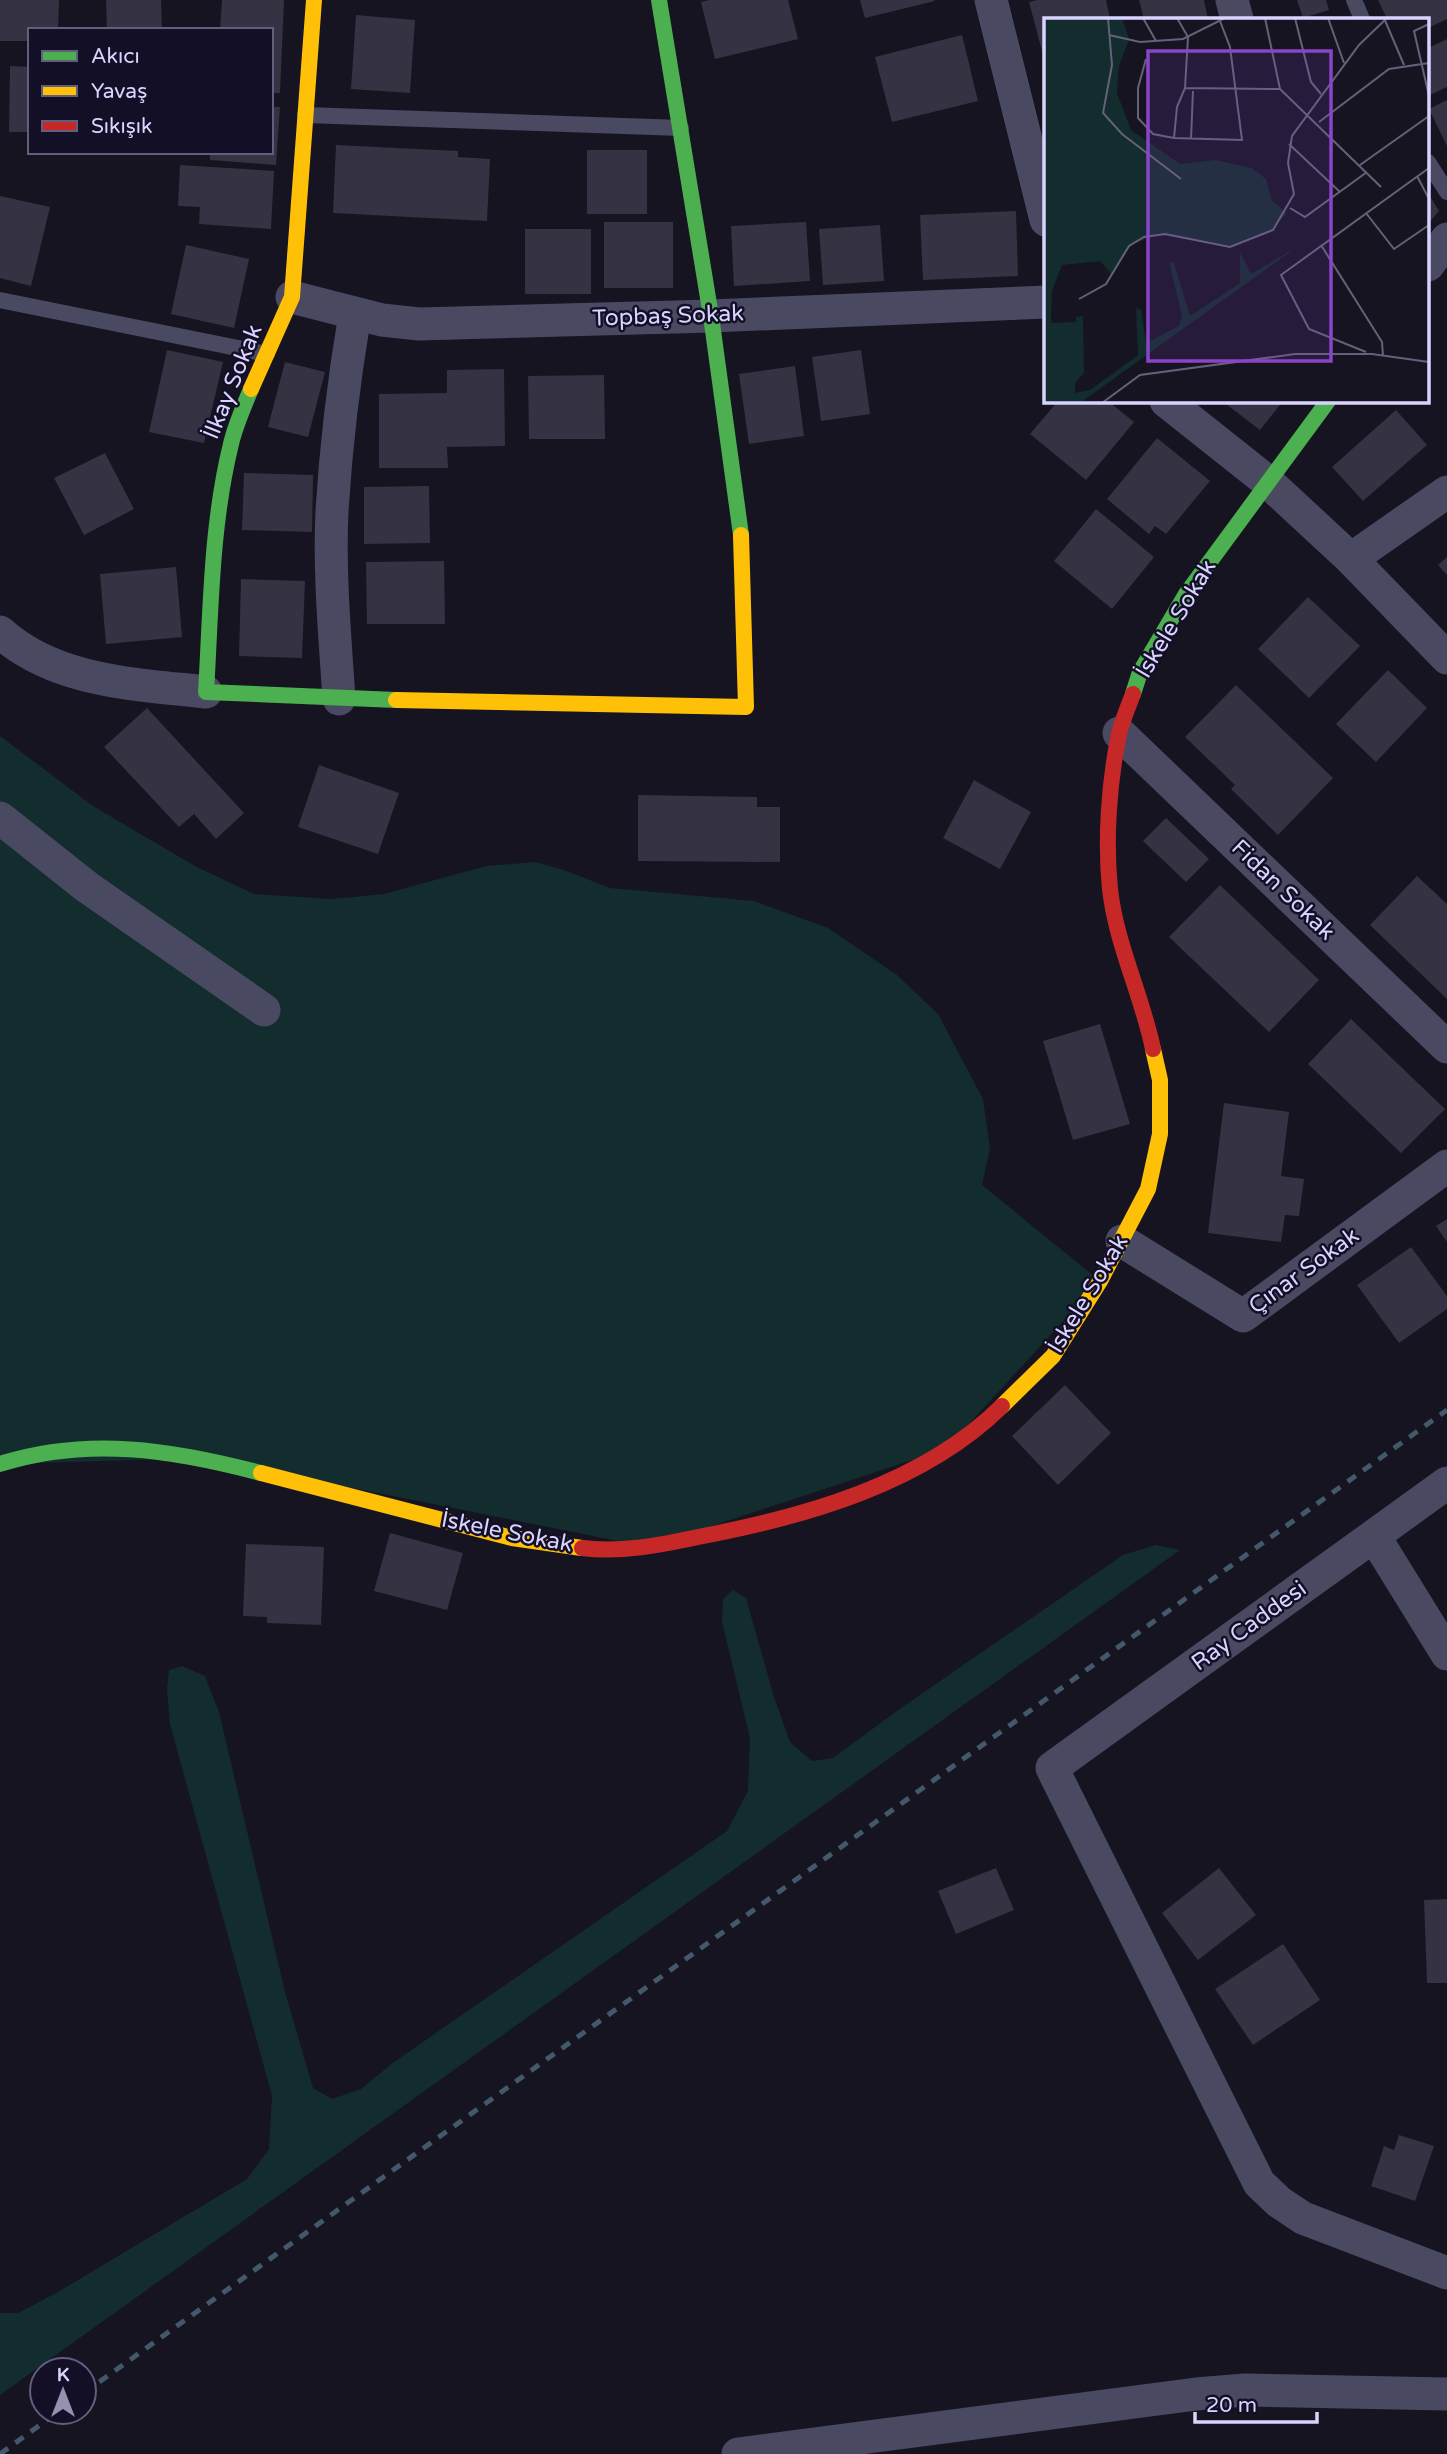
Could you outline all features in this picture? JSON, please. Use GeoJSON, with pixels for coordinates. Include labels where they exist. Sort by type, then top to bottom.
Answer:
{"type":"FeatureCollection","features":[{"type":"Feature","properties":{"kind":"street","name":"İlkay Sokak"},"geometry":{"type":"LineString","coordinates":[[206,692],[214,549],[231,442],[292,297],[314,0]]}},
{"type":"Feature","properties":{"kind":"street"},"geometry":{"type":"LineString","coordinates":[[0,632],[40,659],[81,674],[206,692],[339,699],[746,708],[741,536],[711,316],[659,0]]}},
{"type":"Feature","properties":{"kind":"street"},"geometry":{"type":"LineString","coordinates":[[991,0],[1044,212]]}},
{"type":"Feature","properties":{"kind":"street"},"geometry":{"type":"LineString","coordinates":[[1232,0],[1237,18]]}},
{"type":"Feature","properties":{"kind":"street"},"geometry":{"type":"LineString","coordinates":[[1430,262],[1447,239]]}},
{"type":"Feature","properties":{"kind":"street","name":"Topbaş Sokak"},"geometry":{"type":"LineString","coordinates":[[292,297],[382,320],[419,324],[711,316],[1044,302]]}},
{"type":"Feature","properties":{"kind":"street"},"geometry":{"type":"LineString","coordinates":[[339,699],[334,624],[332,513],[343,383],[355,314]]}},
{"type":"Feature","properties":{"kind":"street"},"geometry":{"type":"LineString","coordinates":[[1167,402],[1268,482],[1351,559],[1447,658]]}},
{"type":"Feature","properties":{"kind":"street","name":"İskele Sokak"},"geometry":{"type":"LineString","coordinates":[[0,1464],[19,1458],[76,1449],[135,1448],[203,1458],[512,1538],[592,1549],[648,1547],[767,1524],[826,1506],[890,1480],[946,1449],[988,1420],[1052,1356],[1100,1280],[1148,1189],[1160,1134],[1160,1080],[1148,1024],[1126,958],[1110,890],[1108,820],[1119,733],[1140,672],[1186,594],[1327,402]]}},
{"type":"Feature","properties":{"kind":"street"},"geometry":{"type":"LineString","coordinates":[[1351,559],[1447,492]]}},
{"type":"Feature","properties":{"kind":"street","name":"Fidan Sokak"},"geometry":{"type":"LineString","coordinates":[[1119,733],[1447,1047]]}},
{"type":"Feature","properties":{"kind":"street"},"geometry":{"type":"LineString","coordinates":[[2,823],[87,887],[264,1010]]}},
{"type":"Feature","properties":{"kind":"street","name":"Çınar Sokak"},"geometry":{"type":"LineString","coordinates":[[1122,1241],[1243,1316],[1447,1166]]}},
{"type":"Feature","properties":{"kind":"street","name":"Ray Caddesi"},"geometry":{"type":"LineString","coordinates":[[1447,1483],[1052,1768],[1259,2183],[1279,2202],[1303,2218],[1447,2273]]}},
{"type":"Feature","properties":{"kind":"street"},"geometry":{"type":"LineString","coordinates":[[1374,1536],[1447,1654]]}},
{"type":"Feature","properties":{"kind":"street"},"geometry":{"type":"LineString","coordinates":[[738,2454],[1220,2392],[1245,2390],[1447,2394]]}},
{"type":"Feature","properties":{"kind":"lane"},"geometry":{"type":"LineString","coordinates":[[1354,0],[1362,18]]}},
{"type":"Feature","properties":{"kind":"lane"},"geometry":{"type":"LineString","coordinates":[[305,115],[681,128]]}},
{"type":"Feature","properties":{"kind":"lane"},"geometry":{"type":"LineString","coordinates":[[1430,165],[1447,192]]}},
{"type":"Feature","properties":{"kind":"lane"},"geometry":{"type":"LineString","coordinates":[[0,300],[268,354]]}},
{"type":"Feature","properties":{"kind":"green space"},"geometry":{"type":"Polygon","coordinates":[[[0,736],[93,806],[195,866],[254,894],[333,899],[384,894],[486,866],[535,862],[610,888],[754,901],[828,928],[897,975],[938,1014],[983,1099],[990,1148],[982,1185],[1100,1281],[946,1449],[648,1547],[203,1458],[0,1464],[0,736]]]}},
{"type":"Feature","properties":{"kind":"green space"},"geometry":{"type":"Polygon","coordinates":[[[1156,1545],[1180,1550],[54,2356],[28,2356],[28,2375],[0,2395],[0,2313],[18,2313],[58,2292],[247,2179],[269,2149],[272,2096],[170,1724],[167,1688],[169,1670],[182,1666],[205,1676],[219,1712],[285,1992],[313,2088],[332,2099],[361,2089],[394,2062],[727,1831],[748,1791],[750,1738],[722,1622],[723,1599],[733,1590],[746,1598],[774,1697],[790,1742],[812,1761],[833,1758],[1123,1555],[1156,1545]]]}},
{"type":"Feature","properties":{"kind":"building"},"geometry":{"type":"Polygon","coordinates":[[[0,0],[59,0],[58,28],[28,28],[28,41],[0,41],[0,0]]]}},
{"type":"Feature","properties":{"kind":"building"},"geometry":{"type":"Polygon","coordinates":[[[106,0],[161,0],[162,28],[107,28],[106,0]]]}},
{"type":"Feature","properties":{"kind":"building"},"geometry":{"type":"Polygon","coordinates":[[[222,0],[284,0],[280,93],[273,93],[273,28],[220,28],[222,0]]]}},
{"type":"Feature","properties":{"kind":"building"},"geometry":{"type":"Polygon","coordinates":[[[788,0],[798,39],[715,59],[701,2],[788,0]]]}},
{"type":"Feature","properties":{"kind":"building"},"geometry":{"type":"Polygon","coordinates":[[[860,0],[934,0],[935,1],[865,18],[860,0]]]}},
{"type":"Feature","properties":{"kind":"building"},"geometry":{"type":"Polygon","coordinates":[[[1106,0],[1110,18],[1044,18],[1043,55],[1029,2],[1106,0]]]}},
{"type":"Feature","properties":{"kind":"building"},"geometry":{"type":"Polygon","coordinates":[[[1139,0],[1204,0],[1208,18],[1144,18],[1139,0]]]}},
{"type":"Feature","properties":{"kind":"building"},"geometry":{"type":"Polygon","coordinates":[[[1297,0],[1326,0],[1329,10],[1303,18],[1297,0]]]}},
{"type":"Feature","properties":{"kind":"building"},"geometry":{"type":"Polygon","coordinates":[[[1378,0],[1447,0],[1447,19],[1430,27],[1430,18],[1387,18],[1378,0]]]}},
{"type":"Feature","properties":{"kind":"building"},"geometry":{"type":"Polygon","coordinates":[[[356,15],[415,20],[410,93],[351,89],[356,15]]]}},
{"type":"Feature","properties":{"kind":"building"},"geometry":{"type":"Polygon","coordinates":[[[962,35],[978,101],[892,122],[875,57],[962,35]]]}},
{"type":"Feature","properties":{"kind":"building"},"geometry":{"type":"Polygon","coordinates":[[[1447,39],[1447,87],[1430,95],[1430,47],[1447,39]]]}},
{"type":"Feature","properties":{"kind":"building"},"geometry":{"type":"Polygon","coordinates":[[[10,66],[28,67],[28,132],[9,132],[10,66]]]}},
{"type":"Feature","properties":{"kind":"building"},"geometry":{"type":"Polygon","coordinates":[[[1447,100],[1447,146],[1430,111],[1430,108],[1447,100]]]}},
{"type":"Feature","properties":{"kind":"building"},"geometry":{"type":"Polygon","coordinates":[[[273,107],[280,107],[276,165],[210,160],[210,154],[273,154],[273,107]]]}},
{"type":"Feature","properties":{"kind":"building"},"geometry":{"type":"Polygon","coordinates":[[[336,145],[458,151],[458,157],[490,159],[487,221],[333,213],[336,145]]]}},
{"type":"Feature","properties":{"kind":"building"},"geometry":{"type":"Polygon","coordinates":[[[587,150],[647,150],[647,214],[587,214],[587,150]]]}},
{"type":"Feature","properties":{"kind":"building"},"geometry":{"type":"Polygon","coordinates":[[[180,165],[274,171],[271,229],[199,224],[200,207],[178,206],[180,165]]]}},
{"type":"Feature","properties":{"kind":"building"},"geometry":{"type":"Polygon","coordinates":[[[0,196],[50,207],[31,286],[0,278],[0,196]]]}},
{"type":"Feature","properties":{"kind":"building"},"geometry":{"type":"Polygon","coordinates":[[[1430,196],[1439,211],[1430,222],[1430,196]]]}},
{"type":"Feature","properties":{"kind":"building"},"geometry":{"type":"Polygon","coordinates":[[[1016,211],[1018,276],[923,280],[920,215],[1016,211]]]}},
{"type":"Feature","properties":{"kind":"building"},"geometry":{"type":"Polygon","coordinates":[[[604,222],[673,222],[673,288],[604,288],[604,222]]]}},
{"type":"Feature","properties":{"kind":"building"},"geometry":{"type":"Polygon","coordinates":[[[806,222],[810,281],[734,286],[731,226],[806,222]]]}},
{"type":"Feature","properties":{"kind":"building"},"geometry":{"type":"Polygon","coordinates":[[[880,225],[884,281],[823,285],[819,229],[880,225]]]}},
{"type":"Feature","properties":{"kind":"building"},"geometry":{"type":"Polygon","coordinates":[[[525,229],[591,229],[591,294],[525,294],[525,229]]]}},
{"type":"Feature","properties":{"kind":"building"},"geometry":{"type":"Polygon","coordinates":[[[186,245],[249,259],[234,328],[171,314],[186,245]]]}},
{"type":"Feature","properties":{"kind":"building"},"geometry":{"type":"Polygon","coordinates":[[[167,350],[223,362],[204,443],[149,432],[167,350]]]}},
{"type":"Feature","properties":{"kind":"building"},"geometry":{"type":"Polygon","coordinates":[[[861,350],[870,414],[821,421],[812,357],[861,350]]]}},
{"type":"Feature","properties":{"kind":"building"},"geometry":{"type":"Polygon","coordinates":[[[285,362],[325,372],[308,437],[268,427],[285,362]]]}},
{"type":"Feature","properties":{"kind":"building"},"geometry":{"type":"Polygon","coordinates":[[[795,366],[804,436],[749,444],[739,374],[795,366]]]}},
{"type":"Feature","properties":{"kind":"building"},"geometry":{"type":"Polygon","coordinates":[[[504,369],[505,446],[447,447],[448,468],[379,468],[379,394],[447,393],[447,370],[504,369]]]}},
{"type":"Feature","properties":{"kind":"building"},"geometry":{"type":"Polygon","coordinates":[[[604,375],[605,439],[529,439],[528,376],[604,375]]]}},
{"type":"Feature","properties":{"kind":"building"},"geometry":{"type":"Polygon","coordinates":[[[1057,402],[1109,402],[1134,422],[1086,480],[1030,434],[1057,402]]]}},
{"type":"Feature","properties":{"kind":"building"},"geometry":{"type":"Polygon","coordinates":[[[1223,402],[1282,402],[1260,430],[1223,402]]]}},
{"type":"Feature","properties":{"kind":"building"},"geometry":{"type":"Polygon","coordinates":[[[1396,410],[1427,445],[1363,501],[1332,467],[1396,410]]]}},
{"type":"Feature","properties":{"kind":"building"},"geometry":{"type":"Polygon","coordinates":[[[1157,438],[1210,481],[1166,534],[1155,526],[1149,534],[1107,499],[1157,438]]]}},
{"type":"Feature","properties":{"kind":"building"},"geometry":{"type":"Polygon","coordinates":[[[105,453],[134,509],[84,535],[54,478],[105,453]]]}},
{"type":"Feature","properties":{"kind":"building"},"geometry":{"type":"Polygon","coordinates":[[[244,473],[313,475],[312,532],[242,530],[244,473]]]}},
{"type":"Feature","properties":{"kind":"building"},"geometry":{"type":"Polygon","coordinates":[[[429,486],[430,543],[364,544],[364,487],[429,486]]]}},
{"type":"Feature","properties":{"kind":"building"},"geometry":{"type":"Polygon","coordinates":[[[1096,509],[1154,557],[1112,609],[1054,561],[1096,509]]]}},
{"type":"Feature","properties":{"kind":"building"},"geometry":{"type":"Polygon","coordinates":[[[1447,557],[1447,575],[1438,565],[1447,557]]]}},
{"type":"Feature","properties":{"kind":"building"},"geometry":{"type":"Polygon","coordinates":[[[444,561],[445,624],[367,624],[366,562],[444,561]]]}},
{"type":"Feature","properties":{"kind":"building"},"geometry":{"type":"Polygon","coordinates":[[[176,567],[182,637],[106,644],[100,574],[176,567]]]}},
{"type":"Feature","properties":{"kind":"building"},"geometry":{"type":"Polygon","coordinates":[[[241,579],[305,581],[302,658],[239,656],[241,579]]]}},
{"type":"Feature","properties":{"kind":"building"},"geometry":{"type":"Polygon","coordinates":[[[1308,597],[1360,646],[1309,698],[1258,649],[1308,597]]]}},
{"type":"Feature","properties":{"kind":"building"},"geometry":{"type":"Polygon","coordinates":[[[1388,670],[1427,708],[1376,762],[1336,724],[1388,670]]]}},
{"type":"Feature","properties":{"kind":"building"},"geometry":{"type":"Polygon","coordinates":[[[1236,685],[1333,778],[1278,835],[1231,789],[1235,785],[1185,737],[1236,685]]]}},
{"type":"Feature","properties":{"kind":"building"},"geometry":{"type":"Polygon","coordinates":[[[147,708],[244,813],[216,839],[194,814],[179,827],[104,747],[147,708]]]}},
{"type":"Feature","properties":{"kind":"building"},"geometry":{"type":"Polygon","coordinates":[[[319,765],[399,793],[378,854],[298,827],[319,765]]]}},
{"type":"Feature","properties":{"kind":"building"},"geometry":{"type":"Polygon","coordinates":[[[974,780],[1031,812],[1000,869],[943,838],[974,780]]]}},
{"type":"Feature","properties":{"kind":"building"},"geometry":{"type":"Polygon","coordinates":[[[638,795],[757,797],[757,807],[780,807],[780,862],[638,861],[638,795]]]}},
{"type":"Feature","properties":{"kind":"building"},"geometry":{"type":"Polygon","coordinates":[[[1166,818],[1209,859],[1186,882],[1143,841],[1166,818]]]}},
{"type":"Feature","properties":{"kind":"building"},"geometry":{"type":"Polygon","coordinates":[[[1417,876],[1447,904],[1447,999],[1370,925],[1417,876]]]}},
{"type":"Feature","properties":{"kind":"building"},"geometry":{"type":"Polygon","coordinates":[[[1220,885],[1319,980],[1269,1032],[1169,937],[1220,885]]]}},
{"type":"Feature","properties":{"kind":"building"},"geometry":{"type":"Polygon","coordinates":[[[1351,1019],[1445,1109],[1401,1153],[1308,1064],[1351,1019]]]}},
{"type":"Feature","properties":{"kind":"building"},"geometry":{"type":"Polygon","coordinates":[[[1100,1024],[1130,1124],[1073,1140],[1043,1041],[1100,1024]]]}},
{"type":"Feature","properties":{"kind":"building"},"geometry":{"type":"Polygon","coordinates":[[[1224,1103],[1289,1112],[1281,1176],[1304,1179],[1299,1216],[1285,1215],[1281,1242],[1208,1233],[1224,1103]]]}},
{"type":"Feature","properties":{"kind":"building"},"geometry":{"type":"Polygon","coordinates":[[[1447,1219],[1447,1242],[1436,1226],[1447,1219]]]}},
{"type":"Feature","properties":{"kind":"building"},"geometry":{"type":"Polygon","coordinates":[[[1411,1247],[1447,1296],[1447,1309],[1399,1343],[1357,1285],[1411,1247]]]}},
{"type":"Feature","properties":{"kind":"building"},"geometry":{"type":"Polygon","coordinates":[[[1065,1385],[1111,1433],[1058,1485],[1012,1436],[1065,1385]]]}},
{"type":"Feature","properties":{"kind":"building"},"geometry":{"type":"Polygon","coordinates":[[[390,1533],[463,1553],[447,1610],[374,1591],[390,1533]]]}},
{"type":"Feature","properties":{"kind":"building"},"geometry":{"type":"Polygon","coordinates":[[[246,1544],[324,1547],[321,1625],[267,1623],[267,1617],[243,1616],[246,1544]]]}},
{"type":"Feature","properties":{"kind":"building"},"geometry":{"type":"Polygon","coordinates":[[[996,1868],[1014,1910],[956,1934],[938,1891],[996,1868]]]}},
{"type":"Feature","properties":{"kind":"building"},"geometry":{"type":"Polygon","coordinates":[[[1219,1868],[1256,1915],[1198,1960],[1162,1913],[1219,1868]]]}},
{"type":"Feature","properties":{"kind":"building"},"geometry":{"type":"Polygon","coordinates":[[[1447,1899],[1447,1983],[1427,1983],[1424,1900],[1447,1899]]]}},
{"type":"Feature","properties":{"kind":"building"},"geometry":{"type":"Polygon","coordinates":[[[1283,1944],[1320,2000],[1253,2045],[1215,1989],[1283,1944]]]}},
{"type":"Feature","properties":{"kind":"building"},"geometry":{"type":"Polygon","coordinates":[[[1399,2135],[1434,2146],[1415,2201],[1371,2186],[1384,2146],[1394,2150],[1399,2135]]]}},
{"type":"Feature","properties":{"kind":"railway"},"geometry":{"type":"LineString","coordinates":[[98,2383],[1447,1410]]}},
{"type":"Feature","properties":{"kind":"railway"},"geometry":{"type":"LineString","coordinates":[[0,2454],[39,2426]]}},
{"type":"Feature","properties":{"kind":"traffic: fast"},"geometry":{"type":"LineString","coordinates":[[659,0],[711,316],[741,535]]}},
{"type":"Feature","properties":{"kind":"traffic: fast"},"geometry":{"type":"LineString","coordinates":[[251,389],[233,437],[219,505],[206,692],[396,700]]}},
{"type":"Feature","properties":{"kind":"traffic: fast"},"geometry":{"type":"LineString","coordinates":[[1133,694],[1140,672],[1186,594],[1327,402]]}},
{"type":"Feature","properties":{"kind":"traffic: fast"},"geometry":{"type":"LineString","coordinates":[[0,1464],[66,1450],[130,1449],[195,1458],[261,1473]]}},
{"type":"Feature","properties":{"kind":"traffic: slow"},"geometry":{"type":"LineString","coordinates":[[251,389],[292,297],[314,0]]}},
{"type":"Feature","properties":{"kind":"traffic: slow"},"geometry":{"type":"LineString","coordinates":[[396,700],[746,707],[741,535]]}},
{"type":"Feature","properties":{"kind":"traffic: slow"},"geometry":{"type":"LineString","coordinates":[[1002,1406],[1053,1356],[1100,1281],[1148,1189],[1160,1134],[1160,1080],[1153,1049]]}},
{"type":"Feature","properties":{"kind":"traffic: slow"},"geometry":{"type":"LineString","coordinates":[[261,1473],[512,1538],[582,1548]]}},
{"type":"Feature","properties":{"kind":"traffic: jam"},"geometry":{"type":"LineString","coordinates":[[1133,694],[1120,729],[1113,772],[1108,831],[1110,889],[1123,950],[1153,1049]]}},
{"type":"Feature","properties":{"kind":"traffic: jam"},"geometry":{"type":"LineString","coordinates":[[582,1548],[611,1550],[655,1545],[738,1529],[820,1507],[860,1493],[936,1457],[971,1433],[1002,1406]]}}]}
